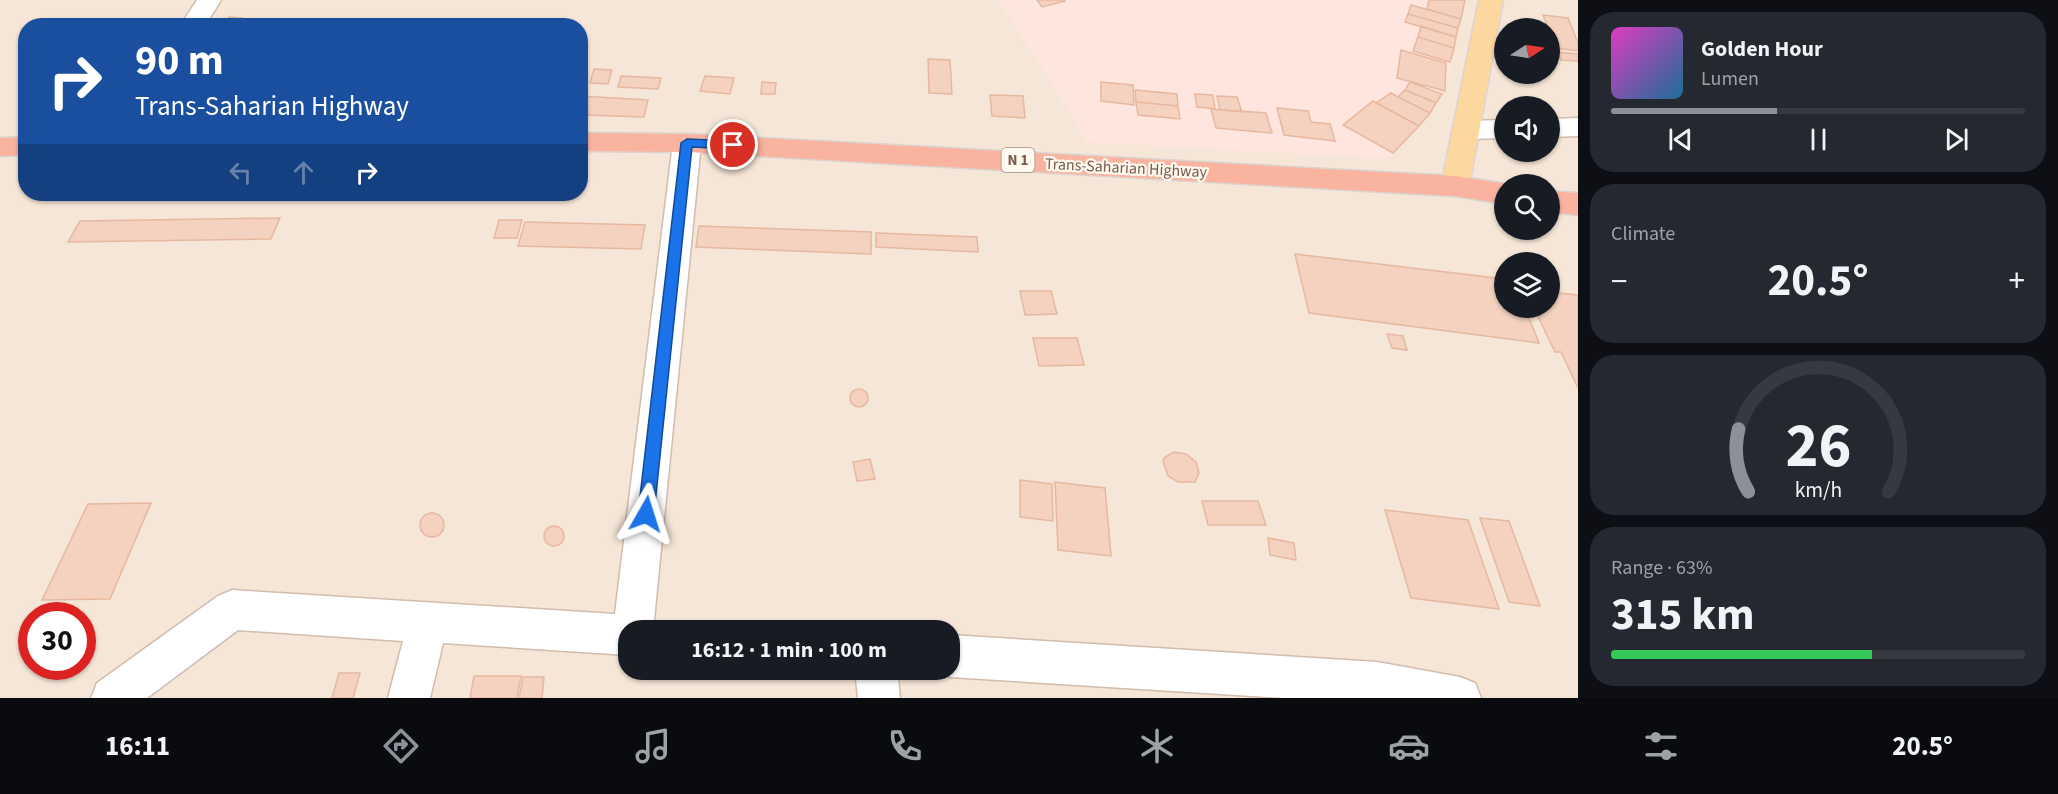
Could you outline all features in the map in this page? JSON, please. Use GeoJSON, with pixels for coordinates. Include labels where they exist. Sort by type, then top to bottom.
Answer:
{"type":"FeatureCollection","features":[{"type":"Feature","properties":{"kind":"highway","name":"Trans-Saharian Highway"},"geometry":{"type":"LineString","coordinates":[[588,142],[687,143],[1455,186],[1494,192]]}},
{"type":"Feature","properties":{"kind":"highway"},"geometry":{"type":"LineString","coordinates":[[0,147],[18,146]]}},
{"type":"Feature","properties":{"kind":"highway"},"geometry":{"type":"LineString","coordinates":[[1560,203],[1578,204]]}},
{"type":"Feature","properties":{"kind":"main road"},"geometry":{"type":"LineString","coordinates":[[1455,186],[1491,0]]}},
{"type":"Feature","properties":{"kind":"street"},"geometry":{"type":"LineString","coordinates":[[197,18],[208,0]]}},
{"type":"Feature","properties":{"kind":"street"},"geometry":{"type":"LineString","coordinates":[[1560,128],[1578,127]]}},
{"type":"Feature","properties":{"kind":"street"},"geometry":{"type":"LineString","coordinates":[[1467,130],[1494,129]]}},
{"type":"Feature","properties":{"kind":"street"},"geometry":{"type":"LineString","coordinates":[[634,620],[687,143]]}},
{"type":"Feature","properties":{"kind":"street"},"geometry":{"type":"LineString","coordinates":[[112,698],[232,610],[618,634]]}},
{"type":"Feature","properties":{"kind":"street"},"geometry":{"type":"LineString","coordinates":[[409,698],[428,623]]}},
{"type":"Feature","properties":{"kind":"street"},"geometry":{"type":"LineString","coordinates":[[960,657],[1460,698]]}},
{"type":"Feature","properties":{"kind":"street"},"geometry":{"type":"LineString","coordinates":[[877,680],[879,698]]}},
{"type":"Feature","properties":{"kind":"shaded area"},"geometry":{"type":"Polygon","coordinates":[[[0,0],[1578,0],[1578,698],[0,698],[0,0]]]}},
{"type":"Feature","properties":{"kind":"shaded area"},"geometry":{"type":"Polygon","coordinates":[[[998,0],[1465,0],[1445,91],[1388,159],[1086,142],[1071,114],[998,0]]]}},
{"type":"Feature","properties":{"kind":"building"},"geometry":{"type":"Polygon","coordinates":[[[1037,0],[1064,0],[1065,1],[1042,7],[1037,0]]]}},
{"type":"Feature","properties":{"kind":"building"},"geometry":{"type":"Polygon","coordinates":[[[1429,0],[1465,0],[1461,19],[1427,9],[1429,0]]]}},
{"type":"Feature","properties":{"kind":"building"},"geometry":{"type":"Polygon","coordinates":[[[1411,5],[1461,19],[1458,28],[1408,14],[1411,5]]]}},
{"type":"Feature","properties":{"kind":"building"},"geometry":{"type":"Polygon","coordinates":[[[1408,14],[1458,28],[1456,37],[1405,22],[1408,14]]]}},
{"type":"Feature","properties":{"kind":"building"},"geometry":{"type":"Polygon","coordinates":[[[1543,15],[1568,18],[1578,43],[1578,51],[1560,49],[1560,18],[1544,18],[1543,15]]]}},
{"type":"Feature","properties":{"kind":"building"},"geometry":{"type":"Polygon","coordinates":[[[1421,26],[1456,37],[1454,48],[1418,37],[1421,26]]]}},
{"type":"Feature","properties":{"kind":"building"},"geometry":{"type":"Polygon","coordinates":[[[1418,37],[1454,48],[1450,62],[1413,51],[1418,37]]]}},
{"type":"Feature","properties":{"kind":"building"},"geometry":{"type":"Polygon","coordinates":[[[1401,50],[1446,63],[1445,91],[1397,78],[1401,50]]]}},
{"type":"Feature","properties":{"kind":"building"},"geometry":{"type":"Polygon","coordinates":[[[1560,52],[1578,54],[1578,61],[1561,60],[1560,52]]]}},
{"type":"Feature","properties":{"kind":"building"},"geometry":{"type":"Polygon","coordinates":[[[928,59],[950,60],[952,94],[929,93],[928,59]]]}},
{"type":"Feature","properties":{"kind":"building"},"geometry":{"type":"Polygon","coordinates":[[[594,69],[612,70],[608,84],[590,83],[594,69]]]}},
{"type":"Feature","properties":{"kind":"building"},"geometry":{"type":"Polygon","coordinates":[[[621,76],[661,78],[658,89],[618,87],[621,76]]]}},
{"type":"Feature","properties":{"kind":"building"},"geometry":{"type":"Polygon","coordinates":[[[705,76],[734,78],[730,94],[700,91],[705,76]]]}},
{"type":"Feature","properties":{"kind":"building"},"geometry":{"type":"Polygon","coordinates":[[[762,82],[776,83],[775,94],[761,94],[762,82]]]}},
{"type":"Feature","properties":{"kind":"building"},"geometry":{"type":"Polygon","coordinates":[[[1101,82],[1133,85],[1134,105],[1101,101],[1101,82]]]}},
{"type":"Feature","properties":{"kind":"building"},"geometry":{"type":"Polygon","coordinates":[[[1410,82],[1442,94],[1436,103],[1405,90],[1410,82]]]}},
{"type":"Feature","properties":{"kind":"building"},"geometry":{"type":"Polygon","coordinates":[[[1135,90],[1177,94],[1178,106],[1136,102],[1135,90]]]}},
{"type":"Feature","properties":{"kind":"building"},"geometry":{"type":"Polygon","coordinates":[[[1405,90],[1436,103],[1430,113],[1398,97],[1405,90]]]}},
{"type":"Feature","properties":{"kind":"building"},"geometry":{"type":"Polygon","coordinates":[[[1391,93],[1430,113],[1419,126],[1376,103],[1391,93]]]}},
{"type":"Feature","properties":{"kind":"building"},"geometry":{"type":"Polygon","coordinates":[[[1195,94],[1213,95],[1215,109],[1197,107],[1195,94]]]}},
{"type":"Feature","properties":{"kind":"building"},"geometry":{"type":"Polygon","coordinates":[[[990,95],[1023,96],[1025,118],[992,116],[990,95]]]}},
{"type":"Feature","properties":{"kind":"building"},"geometry":{"type":"Polygon","coordinates":[[[588,96],[648,100],[644,117],[588,115],[588,96]]]}},
{"type":"Feature","properties":{"kind":"building"},"geometry":{"type":"Polygon","coordinates":[[[1217,96],[1237,97],[1242,112],[1220,110],[1217,96]]]}},
{"type":"Feature","properties":{"kind":"building"},"geometry":{"type":"Polygon","coordinates":[[[1373,101],[1419,126],[1393,153],[1343,125],[1373,101]]]}},
{"type":"Feature","properties":{"kind":"building"},"geometry":{"type":"Polygon","coordinates":[[[1136,102],[1178,106],[1180,119],[1138,115],[1136,102]]]}},
{"type":"Feature","properties":{"kind":"building"},"geometry":{"type":"Polygon","coordinates":[[[1277,108],[1308,111],[1311,122],[1330,124],[1335,141],[1284,135],[1277,108]]]}},
{"type":"Feature","properties":{"kind":"building"},"geometry":{"type":"Polygon","coordinates":[[[1211,109],[1266,113],[1272,133],[1216,128],[1211,109]]]}},
{"type":"Feature","properties":{"kind":"building"},"geometry":{"type":"Polygon","coordinates":[[[280,218],[271,239],[68,242],[80,221],[280,218]]]}},
{"type":"Feature","properties":{"kind":"building"},"geometry":{"type":"Polygon","coordinates":[[[499,220],[522,220],[517,238],[494,238],[499,220]]]}},
{"type":"Feature","properties":{"kind":"building"},"geometry":{"type":"Polygon","coordinates":[[[525,222],[645,225],[641,249],[518,246],[525,222]]]}},
{"type":"Feature","properties":{"kind":"building"},"geometry":{"type":"Polygon","coordinates":[[[699,226],[871,232],[871,254],[696,247],[699,226]]]}},
{"type":"Feature","properties":{"kind":"building"},"geometry":{"type":"Polygon","coordinates":[[[876,233],[977,237],[978,252],[876,247],[876,233]]]}},
{"type":"Feature","properties":{"kind":"building"},"geometry":{"type":"Polygon","coordinates":[[[1295,254],[1494,278],[1494,318],[1529,318],[1539,343],[1309,313],[1295,254]]]}},
{"type":"Feature","properties":{"kind":"building"},"geometry":{"type":"Polygon","coordinates":[[[1020,291],[1051,291],[1057,314],[1025,315],[1020,291]]]}},
{"type":"Feature","properties":{"kind":"building"},"geometry":{"type":"Polygon","coordinates":[[[1560,293],[1578,295],[1578,388],[1561,352],[1555,352],[1539,318],[1560,318],[1560,293]]]}},
{"type":"Feature","properties":{"kind":"building"},"geometry":{"type":"Polygon","coordinates":[[[1387,334],[1403,336],[1407,350],[1392,348],[1387,334]]]}},
{"type":"Feature","properties":{"kind":"building"},"geometry":{"type":"Polygon","coordinates":[[[1033,338],[1077,338],[1084,365],[1039,366],[1033,338]]]}},
{"type":"Feature","properties":{"kind":"building"},"geometry":{"type":"Polygon","coordinates":[[[859,389],[865,392],[868,398],[865,404],[859,407],[853,404],[850,398],[853,392],[859,389]]]}},
{"type":"Feature","properties":{"kind":"building"},"geometry":{"type":"Polygon","coordinates":[[[1174,452],[1186,454],[1196,462],[1199,473],[1195,482],[1178,482],[1168,476],[1163,461],[1165,457],[1174,452]]]}},
{"type":"Feature","properties":{"kind":"building"},"geometry":{"type":"Polygon","coordinates":[[[870,459],[875,479],[857,481],[853,462],[870,459]]]}},
{"type":"Feature","properties":{"kind":"building"},"geometry":{"type":"Polygon","coordinates":[[[1020,480],[1052,484],[1053,521],[1020,517],[1020,480]]]}},
{"type":"Feature","properties":{"kind":"building"},"geometry":{"type":"Polygon","coordinates":[[[1055,482],[1105,488],[1111,556],[1058,550],[1055,482]]]}},
{"type":"Feature","properties":{"kind":"building"},"geometry":{"type":"Polygon","coordinates":[[[1202,501],[1258,501],[1266,525],[1208,525],[1202,501]]]}},
{"type":"Feature","properties":{"kind":"building"},"geometry":{"type":"Polygon","coordinates":[[[151,503],[110,599],[42,600],[88,504],[151,503]]]}},
{"type":"Feature","properties":{"kind":"building"},"geometry":{"type":"Polygon","coordinates":[[[1385,510],[1468,520],[1499,609],[1411,598],[1385,510]]]}},
{"type":"Feature","properties":{"kind":"building"},"geometry":{"type":"Polygon","coordinates":[[[432,513],[437,514],[443,520],[443,530],[437,536],[432,537],[427,536],[421,530],[420,525],[421,520],[427,514],[432,513]]]}},
{"type":"Feature","properties":{"kind":"building"},"geometry":{"type":"Polygon","coordinates":[[[1480,518],[1509,521],[1540,606],[1509,602],[1480,518]]]}},
{"type":"Feature","properties":{"kind":"building"},"geometry":{"type":"Polygon","coordinates":[[[554,526],[561,529],[564,536],[561,543],[554,546],[547,543],[544,536],[547,529],[554,526]]]}},
{"type":"Feature","properties":{"kind":"building"},"geometry":{"type":"Polygon","coordinates":[[[1268,538],[1294,543],[1296,560],[1270,555],[1268,538]]]}},
{"type":"Feature","properties":{"kind":"building"},"geometry":{"type":"Polygon","coordinates":[[[339,673],[360,673],[353,698],[332,698],[339,673]]]}},
{"type":"Feature","properties":{"kind":"building"},"geometry":{"type":"Polygon","coordinates":[[[474,676],[521,676],[517,698],[470,698],[474,676]]]}},
{"type":"Feature","properties":{"kind":"building"},"geometry":{"type":"Polygon","coordinates":[[[523,677],[544,677],[542,698],[519,698],[523,677]]]}},
{"type":"Feature","properties":{"kind":"route"},"geometry":{"type":"LineString","coordinates":[[646,514],[687,143],[733,145]]}}]}
